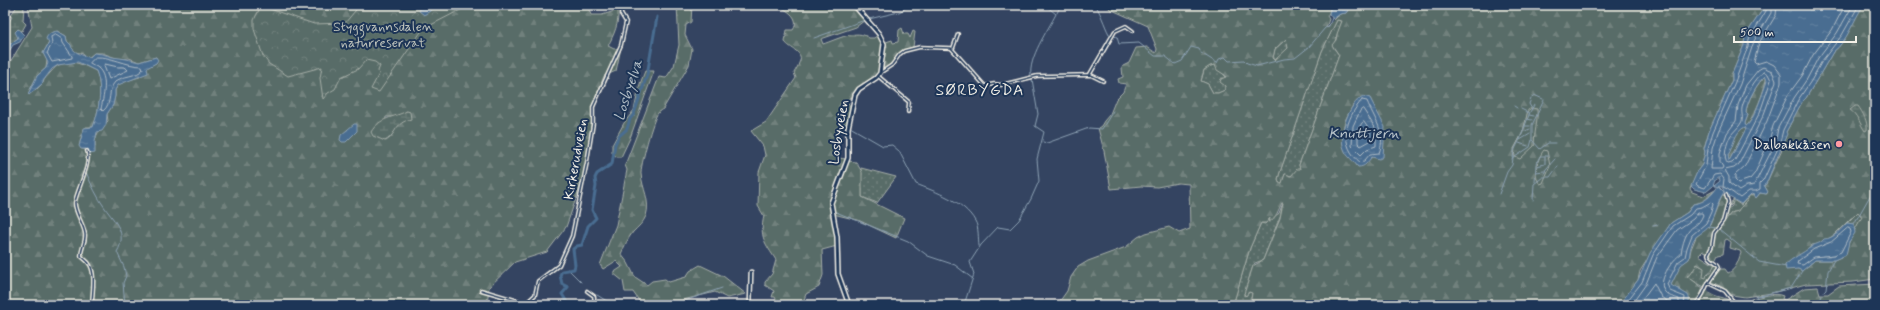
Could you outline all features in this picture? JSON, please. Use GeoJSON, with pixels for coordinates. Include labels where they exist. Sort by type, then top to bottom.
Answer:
{"type":"FeatureCollection","features":[{"type":"Feature","properties":{"kind":"main road"},"geometry":{"type":"LineString","coordinates":[[854,5],[883,40],[883,54],[879,74]]}},
{"type":"Feature","properties":{"kind":"main road","name":"Losbyveien"},"geometry":{"type":"LineString","coordinates":[[849,305],[838,274],[837,237],[831,203],[848,158],[848,128],[855,95],[859,89],[879,74]]}},
{"type":"Feature","properties":{"kind":"street","name":"Kirkerudveien"},"geometry":{"type":"LineString","coordinates":[[523,305],[535,295],[538,281],[558,264],[572,236],[587,162],[594,104],[621,45],[626,24],[621,14],[622,5]]}},
{"type":"Feature","properties":{"kind":"street"},"geometry":{"type":"LineString","coordinates":[[1090,74],[1115,31],[1126,26],[1133,31]]}},
{"type":"Feature","properties":{"kind":"street"},"geometry":{"type":"LineString","coordinates":[[953,48],[958,34]]}},
{"type":"Feature","properties":{"kind":"street"},"geometry":{"type":"LineString","coordinates":[[908,112],[909,102],[879,74],[892,65],[904,51],[920,47],[953,48],[985,86],[994,84],[1001,85],[1035,76],[1090,74],[1103,82]]}},
{"type":"Feature","properties":{"kind":"street"},"geometry":{"type":"LineString","coordinates":[[87,151],[88,156],[84,177],[75,201],[75,206],[82,221],[85,235],[81,256],[88,262],[92,270],[92,305]]}},
{"type":"Feature","properties":{"kind":"street"},"geometry":{"type":"LineString","coordinates":[[1696,305],[1719,267],[1718,264],[1708,255],[1714,233],[1723,221],[1728,202],[1726,195]]}},
{"type":"Feature","properties":{"kind":"street"},"geometry":{"type":"LineString","coordinates":[[750,305],[751,272]]}},
{"type":"Feature","properties":{"kind":"street"},"geometry":{"type":"LineString","coordinates":[[1708,283],[1725,291],[1736,305]]}},
{"type":"Feature","properties":{"kind":"street"},"geometry":{"type":"LineString","coordinates":[[481,290],[518,301],[523,305]]}},
{"type":"Feature","properties":{"kind":"street"},"geometry":{"type":"LineString","coordinates":[[587,291],[594,296],[595,305]]}},
{"type":"Feature","properties":{"kind":"green space"},"geometry":{"type":"Polygon","coordinates":[[[18,5],[24,6],[23,21],[26,24],[22,31],[18,29],[18,38],[5,49],[5,22],[8,23],[12,17],[10,16],[18,5]]]}},
{"type":"Feature","properties":{"kind":"green space"},"geometry":{"type":"Polygon","coordinates":[[[28,5],[593,5],[589,10],[591,15],[602,15],[618,10],[617,24],[608,46],[614,49],[621,48],[616,71],[604,76],[594,102],[585,173],[566,227],[547,252],[515,262],[489,287],[487,305],[5,305],[5,128],[9,122],[5,117],[5,70],[32,27],[28,5]],[[57,31],[48,41],[49,43],[43,53],[47,60],[46,68],[37,76],[28,94],[36,90],[43,83],[55,67],[66,62],[78,63],[96,71],[100,92],[97,114],[93,127],[86,127],[80,141],[81,148],[84,150],[95,147],[95,139],[98,132],[108,121],[107,114],[113,105],[115,90],[118,85],[125,81],[140,77],[148,66],[156,63],[156,57],[139,62],[129,58],[119,59],[102,53],[94,53],[88,58],[81,53],[74,52],[67,41],[66,36],[57,31]],[[407,111],[396,117],[386,117],[382,139],[386,141],[390,138],[407,111]]]}},
{"type":"Feature","properties":{"kind":"green space","name":"Styggvannsdalen naturreservat"},"geometry":{"type":"Polygon","coordinates":[[[360,5],[470,5],[423,29],[379,92],[371,89],[379,74],[378,71],[380,66],[375,62],[366,60],[358,69],[341,77],[335,89],[328,93],[323,99],[320,78],[322,67],[288,76],[269,64],[263,56],[254,29],[254,20],[261,6],[314,24],[345,23],[360,5]]]}},
{"type":"Feature","properties":{"kind":"green space"},"geometry":{"type":"Polygon","coordinates":[[[677,5],[692,5],[691,22],[686,25],[685,35],[692,49],[689,65],[663,109],[658,112],[653,124],[641,170],[646,195],[646,216],[642,223],[629,237],[621,254],[628,263],[635,277],[647,285],[652,281],[665,279],[669,282],[686,277],[690,271],[700,265],[723,276],[746,294],[727,298],[715,292],[667,304],[642,305],[633,292],[625,292],[623,281],[613,273],[622,267],[616,261],[603,269],[600,265],[616,225],[627,170],[625,165],[659,77],[666,78],[674,66],[679,45],[677,5]]]}},
{"type":"Feature","properties":{"kind":"green space"},"geometry":{"type":"Polygon","coordinates":[[[775,5],[852,5],[865,20],[856,27],[821,39],[823,44],[853,34],[864,35],[869,38],[874,38],[878,35],[883,43],[892,40],[893,43],[898,42],[899,30],[902,28],[904,34],[908,34],[910,38],[913,31],[915,32],[913,47],[900,53],[885,69],[881,68],[874,76],[858,88],[853,97],[849,98],[848,103],[850,106],[846,127],[836,128],[834,156],[856,162],[862,172],[862,197],[904,218],[896,238],[858,220],[833,214],[837,246],[822,250],[823,275],[819,287],[806,294],[802,305],[779,305],[775,297],[772,297],[774,291],[765,285],[765,282],[772,274],[776,260],[764,240],[762,229],[764,216],[758,206],[759,172],[765,155],[763,146],[751,131],[766,122],[796,78],[794,73],[800,59],[799,53],[785,42],[787,30],[793,30],[795,25],[794,17],[783,8],[775,5]]]}},
{"type":"Feature","properties":{"kind":"green space"},"geometry":{"type":"Polygon","coordinates":[[[1106,5],[1331,5],[1327,16],[1329,19],[1326,28],[1340,14],[1346,13],[1352,5],[1762,5],[1763,9],[1745,36],[1744,45],[1732,74],[1732,80],[1709,131],[1704,148],[1705,152],[1702,165],[1698,170],[1690,189],[1692,192],[1704,196],[1717,189],[1702,202],[1693,204],[1688,212],[1671,223],[1640,271],[1638,280],[1619,305],[1250,305],[1252,293],[1249,292],[1246,296],[1244,294],[1253,266],[1263,260],[1280,218],[1282,203],[1274,218],[1269,222],[1270,218],[1266,223],[1261,223],[1260,225],[1250,248],[1233,305],[1057,305],[1067,291],[1071,277],[1078,267],[1088,261],[1126,247],[1138,237],[1146,233],[1169,227],[1179,233],[1190,229],[1189,184],[1178,183],[1157,187],[1141,186],[1111,189],[1098,128],[1110,114],[1116,99],[1123,92],[1126,84],[1119,83],[1118,79],[1123,77],[1122,68],[1129,63],[1136,48],[1147,47],[1156,53],[1157,49],[1148,26],[1110,9],[1106,5]],[[1337,20],[1322,51],[1280,172],[1278,179],[1279,183],[1282,183],[1285,174],[1291,176],[1297,169],[1300,169],[1299,165],[1339,55],[1332,45],[1336,40],[1342,21],[1337,20]],[[1286,39],[1275,49],[1273,58],[1275,60],[1288,48],[1286,39]],[[1215,65],[1204,70],[1201,81],[1208,84],[1213,93],[1218,93],[1225,90],[1225,86],[1220,82],[1221,79],[1226,77],[1225,75],[1217,70],[1215,65]],[[1370,98],[1353,105],[1346,118],[1343,130],[1345,141],[1349,153],[1358,167],[1372,157],[1375,157],[1377,114],[1370,98]],[[1528,111],[1523,132],[1514,149],[1534,146],[1534,128],[1537,115],[1528,111]]]}},
{"type":"Feature","properties":{"kind":"green space"},"geometry":{"type":"Polygon","coordinates":[[[1864,5],[1875,5],[1875,279],[1853,282],[1806,284],[1772,293],[1745,297],[1732,295],[1724,288],[1710,281],[1721,269],[1725,269],[1728,273],[1731,272],[1738,262],[1741,253],[1740,251],[1730,248],[1731,242],[1727,239],[1725,240],[1723,254],[1718,255],[1716,259],[1711,258],[1709,253],[1703,251],[1699,255],[1713,264],[1715,263],[1712,270],[1707,274],[1706,278],[1703,277],[1704,268],[1697,264],[1691,274],[1687,276],[1703,288],[1700,295],[1692,305],[1687,305],[1689,303],[1680,289],[1673,288],[1671,285],[1681,264],[1689,259],[1696,237],[1710,225],[1722,195],[1724,195],[1727,200],[1726,207],[1729,207],[1725,211],[1725,221],[1731,213],[1738,211],[1747,201],[1749,196],[1753,195],[1756,198],[1760,193],[1767,194],[1767,190],[1764,185],[1766,184],[1783,147],[1786,132],[1802,102],[1806,98],[1833,52],[1846,36],[1864,5]],[[1861,214],[1851,218],[1834,235],[1824,240],[1820,244],[1812,245],[1807,251],[1788,263],[1798,269],[1804,269],[1815,260],[1834,260],[1845,255],[1849,242],[1861,214]]]}},
{"type":"Feature","properties":{"kind":"green space"},"geometry":{"type":"Polygon","coordinates":[[[1337,20],[1342,21],[1333,47],[1339,55],[1299,165],[1300,169],[1291,176],[1285,174],[1282,183],[1279,183],[1278,179],[1280,172],[1322,51],[1337,20]]]}},
{"type":"Feature","properties":{"kind":"green space"},"geometry":{"type":"Polygon","coordinates":[[[1286,39],[1288,48],[1276,60],[1273,58],[1275,49],[1286,39]]]}},
{"type":"Feature","properties":{"kind":"green space"},"geometry":{"type":"Polygon","coordinates":[[[1215,65],[1226,77],[1223,84],[1225,86],[1225,90],[1218,93],[1213,93],[1208,84],[1201,81],[1204,70],[1215,65]]]}},
{"type":"Feature","properties":{"kind":"green space"},"geometry":{"type":"Polygon","coordinates":[[[645,71],[654,71],[630,138],[621,157],[617,157],[612,153],[612,145],[624,123],[634,110],[640,84],[645,71]]]}},
{"type":"Feature","properties":{"kind":"green space"},"geometry":{"type":"Polygon","coordinates":[[[1766,76],[1765,86],[1759,102],[1752,118],[1746,126],[1745,123],[1748,115],[1746,113],[1750,98],[1756,87],[1766,76]]]}},
{"type":"Feature","properties":{"kind":"green space"},"geometry":{"type":"Polygon","coordinates":[[[1855,106],[1858,106],[1865,118],[1867,130],[1865,131],[1857,117],[1850,110],[1855,106]]]}},
{"type":"Feature","properties":{"kind":"green space"},"geometry":{"type":"Polygon","coordinates":[[[1532,108],[1537,109],[1534,146],[1520,159],[1515,157],[1514,149],[1523,132],[1528,110],[1532,108]]]}},
{"type":"Feature","properties":{"kind":"green space"},"geometry":{"type":"Polygon","coordinates":[[[407,111],[410,112],[411,119],[401,123],[392,135],[385,141],[373,136],[371,132],[378,123],[407,111]]]}},
{"type":"Feature","properties":{"kind":"green space"},"geometry":{"type":"Polygon","coordinates":[[[1745,127],[1746,129],[1729,161],[1728,155],[1734,139],[1738,132],[1745,127]]]}},
{"type":"Feature","properties":{"kind":"green space"},"geometry":{"type":"Polygon","coordinates":[[[1544,150],[1547,151],[1550,166],[1543,183],[1540,184],[1536,176],[1536,172],[1540,157],[1544,150]]]}},
{"type":"Feature","properties":{"kind":"green space"},"geometry":{"type":"Polygon","coordinates":[[[861,168],[896,177],[877,203],[862,197],[861,168]]]}},
{"type":"Feature","properties":{"kind":"green space"},"geometry":{"type":"Polygon","coordinates":[[[1749,196],[1738,212],[1733,212],[1724,220],[1726,211],[1732,206],[1733,200],[1741,205],[1749,196]]]}},
{"type":"Feature","properties":{"kind":"green space"},"geometry":{"type":"Polygon","coordinates":[[[1283,203],[1281,214],[1263,260],[1255,263],[1253,266],[1244,294],[1244,296],[1250,292],[1252,293],[1250,305],[1233,305],[1250,248],[1260,225],[1261,223],[1265,224],[1270,218],[1269,221],[1279,213],[1283,203]]]}},
{"type":"Feature","properties":{"kind":"green space"},"geometry":{"type":"Polygon","coordinates":[[[1858,212],[1862,217],[1855,229],[1854,224],[1847,223],[1858,212]]]}},
{"type":"Feature","properties":{"kind":"green space"},"geometry":{"type":"Polygon","coordinates":[[[1715,263],[1718,265],[1717,269],[1704,287],[1687,277],[1697,264],[1704,268],[1707,274],[1710,273],[1715,263]]]}},
{"type":"Feature","properties":{"kind":"green space"},"geometry":{"type":"Polygon","coordinates":[[[1875,284],[1875,305],[1751,305],[1751,299],[1776,294],[1783,296],[1782,299],[1785,300],[1804,288],[1818,287],[1820,294],[1828,294],[1839,286],[1875,284]]]}},
{"type":"Feature","properties":{"kind":"green space"},"geometry":{"type":"Polygon","coordinates":[[[1707,290],[1714,295],[1727,299],[1734,305],[1699,305],[1707,290]]]}},
{"type":"Feature","properties":{"kind":"water"},"geometry":{"type":"Polygon","coordinates":[[[422,5],[439,5],[424,15],[419,11],[422,5]]]}},
{"type":"Feature","properties":{"kind":"water"},"geometry":{"type":"Polygon","coordinates":[[[1331,5],[1351,6],[1346,13],[1340,14],[1333,19],[1329,14],[1331,5]]]}},
{"type":"Feature","properties":{"kind":"water"},"geometry":{"type":"Polygon","coordinates":[[[1762,5],[1864,5],[1843,42],[1833,52],[1806,98],[1802,102],[1786,132],[1787,134],[1766,184],[1764,185],[1768,192],[1766,194],[1760,193],[1756,198],[1751,194],[1741,204],[1726,195],[1722,187],[1714,186],[1720,181],[1719,177],[1715,180],[1713,186],[1706,192],[1694,189],[1691,186],[1698,170],[1702,165],[1705,152],[1704,149],[1709,131],[1732,80],[1732,74],[1744,45],[1745,36],[1763,9],[1762,5]],[[1765,76],[1756,87],[1748,103],[1746,113],[1748,115],[1745,123],[1746,126],[1755,114],[1766,84],[1767,80],[1765,76]],[[1745,127],[1741,129],[1736,136],[1728,155],[1729,161],[1746,129],[1745,127]]]}},
{"type":"Feature","properties":{"kind":"water"},"geometry":{"type":"Polygon","coordinates":[[[18,29],[24,35],[20,42],[13,45],[5,58],[5,48],[18,38],[15,32],[18,29]]]}},
{"type":"Feature","properties":{"kind":"water"},"geometry":{"type":"Polygon","coordinates":[[[57,31],[66,36],[67,41],[73,49],[84,56],[90,57],[94,53],[139,62],[156,57],[158,60],[156,63],[147,68],[148,73],[118,85],[115,90],[113,105],[107,114],[106,125],[102,131],[97,132],[95,153],[89,154],[86,149],[81,149],[79,146],[84,128],[93,127],[97,114],[100,92],[96,71],[78,62],[58,65],[52,69],[43,83],[29,95],[28,94],[37,76],[46,68],[48,63],[43,53],[49,43],[46,39],[50,33],[57,31]]]}},
{"type":"Feature","properties":{"kind":"water","name":"Knuttjern"},"geometry":{"type":"Polygon","coordinates":[[[1363,96],[1370,98],[1385,127],[1383,157],[1379,159],[1372,157],[1365,165],[1358,167],[1345,152],[1342,136],[1349,112],[1353,105],[1363,96]]]}},
{"type":"Feature","properties":{"kind":"water"},"geometry":{"type":"Polygon","coordinates":[[[354,124],[357,124],[357,131],[346,142],[342,142],[340,140],[341,135],[354,124]]]}},
{"type":"Feature","properties":{"kind":"water"},"geometry":{"type":"Polygon","coordinates":[[[1718,186],[1724,192],[1711,222],[1707,229],[1693,240],[1689,259],[1681,265],[1671,285],[1688,295],[1688,304],[1619,305],[1638,280],[1650,253],[1671,223],[1688,212],[1693,204],[1701,202],[1707,198],[1718,186]]]}},
{"type":"Feature","properties":{"kind":"water"},"geometry":{"type":"Polygon","coordinates":[[[1847,223],[1854,224],[1855,233],[1849,242],[1846,255],[1834,260],[1815,260],[1802,271],[1798,269],[1786,270],[1785,265],[1791,260],[1824,239],[1834,236],[1847,223]]]}},
{"type":"Feature","properties":{"kind":"waterway"},"geometry":{"type":"LineString","coordinates":[[869,19],[899,12],[911,5]]}},
{"type":"Feature","properties":{"kind":"waterway"},"geometry":{"type":"LineString","coordinates":[[927,5],[949,5]]}},
{"type":"Feature","properties":{"kind":"waterway"},"geometry":{"type":"LineString","coordinates":[[1031,76],[1035,53],[1056,14],[1045,5]]}},
{"type":"Feature","properties":{"kind":"waterway"},"geometry":{"type":"LineString","coordinates":[[1057,13],[1060,7],[1070,5]]}},
{"type":"Feature","properties":{"kind":"waterway"},"geometry":{"type":"LineString","coordinates":[[1095,5],[1109,34],[1111,35]]}},
{"type":"Feature","properties":{"kind":"waterway","name":"Losbyelva"},"geometry":{"type":"LineString","coordinates":[[574,305],[571,303],[568,304],[562,294],[568,287],[562,284],[560,275],[562,271],[574,269],[573,249],[582,245],[588,226],[596,218],[592,210],[596,186],[595,178],[597,174],[612,164],[615,144],[619,136],[627,129],[630,119],[634,114],[647,75],[657,17]]}},
{"type":"Feature","properties":{"kind":"waterway"},"geometry":{"type":"LineString","coordinates":[[1201,53],[1217,63],[1219,59],[1225,57],[1229,61],[1244,60],[1247,63],[1257,66],[1284,59],[1295,58],[1309,47],[1325,28],[1329,26],[1332,18]]}},
{"type":"Feature","properties":{"kind":"waterway"},"geometry":{"type":"LineString","coordinates":[[814,38],[865,20]]}},
{"type":"Feature","properties":{"kind":"waterway"},"geometry":{"type":"LineString","coordinates":[[1114,36],[1117,37],[1119,44],[1139,43],[1155,56],[1165,56],[1175,64],[1182,61],[1191,47],[1199,49],[1200,51]]}},
{"type":"Feature","properties":{"kind":"waterway"},"geometry":{"type":"LineString","coordinates":[[964,305],[974,274],[970,262],[981,245],[998,227],[1010,229],[1019,220],[1039,181],[1037,159],[1044,132],[1035,126],[1038,114],[1032,79]]}},
{"type":"Feature","properties":{"kind":"waterway"},"geometry":{"type":"LineString","coordinates":[[1532,97],[1534,95],[1543,99]]}},
{"type":"Feature","properties":{"kind":"waterway"},"geometry":{"type":"LineString","coordinates":[[1531,99],[1529,104],[1532,109]]}},
{"type":"Feature","properties":{"kind":"waterway"},"geometry":{"type":"LineString","coordinates":[[1512,159],[1530,147],[1532,140],[1532,125],[1544,100]]}},
{"type":"Feature","properties":{"kind":"waterway"},"geometry":{"type":"LineString","coordinates":[[1499,194],[1507,172],[1512,165],[1514,151],[1534,105]]}},
{"type":"Feature","properties":{"kind":"waterway"},"geometry":{"type":"LineString","coordinates":[[1521,109],[1529,113]]}},
{"type":"Feature","properties":{"kind":"waterway"},"geometry":{"type":"LineString","coordinates":[[1043,142],[1047,143],[1089,128],[1102,129],[1113,111]]}},
{"type":"Feature","properties":{"kind":"waterway"},"geometry":{"type":"LineString","coordinates":[[1529,115],[1534,116]]}},
{"type":"Feature","properties":{"kind":"waterway"},"geometry":{"type":"LineString","coordinates":[[836,119],[847,125]]}},
{"type":"Feature","properties":{"kind":"waterway"},"geometry":{"type":"LineString","coordinates":[[1527,119],[1532,120]]}},
{"type":"Feature","properties":{"kind":"waterway"},"geometry":{"type":"LineString","coordinates":[[1525,126],[1530,126]]}},
{"type":"Feature","properties":{"kind":"waterway"},"geometry":{"type":"LineString","coordinates":[[850,127],[883,146],[892,145],[899,151],[916,184],[949,198],[964,208],[976,224],[979,246]]}},
{"type":"Feature","properties":{"kind":"waterway"},"geometry":{"type":"LineString","coordinates":[[1525,131],[1530,129]]}},
{"type":"Feature","properties":{"kind":"waterway"},"geometry":{"type":"LineString","coordinates":[[1520,140],[1530,134]]}},
{"type":"Feature","properties":{"kind":"waterway"},"geometry":{"type":"LineString","coordinates":[[1532,140],[1540,149],[1548,143],[1555,143]]}},
{"type":"Feature","properties":{"kind":"waterway"},"geometry":{"type":"LineString","coordinates":[[1519,143],[1528,146]]}},
{"type":"Feature","properties":{"kind":"waterway"},"geometry":{"type":"LineString","coordinates":[[1535,182],[1536,164],[1540,156],[1548,156]]}},
{"type":"Feature","properties":{"kind":"waterway"},"geometry":{"type":"LineString","coordinates":[[1537,166],[1545,164],[1545,157]]}},
{"type":"Feature","properties":{"kind":"waterway"},"geometry":{"type":"LineString","coordinates":[[1533,200],[1534,184],[1543,177],[1546,169],[1555,159]]}},
{"type":"Feature","properties":{"kind":"waterway"},"geometry":{"type":"LineString","coordinates":[[85,169],[87,160]]}},
{"type":"Feature","properties":{"kind":"waterway"},"geometry":{"type":"LineString","coordinates":[[1543,177],[1550,177],[1558,166]]}},
{"type":"Feature","properties":{"kind":"waterway"},"geometry":{"type":"LineString","coordinates":[[1536,172],[1544,171]]}},
{"type":"Feature","properties":{"kind":"waterway"},"geometry":{"type":"LineString","coordinates":[[86,172],[102,204],[116,223],[121,233],[120,245],[117,252],[124,267],[126,276],[123,283],[125,305]]}},
{"type":"Feature","properties":{"kind":"waterway"},"geometry":{"type":"LineString","coordinates":[[1854,224],[1875,187]]}},
{"type":"Feature","properties":{"kind":"waterway"},"geometry":{"type":"LineString","coordinates":[[836,212],[908,241],[928,256],[955,265],[973,279]]}},
{"type":"Feature","properties":{"kind":"waterway"},"geometry":{"type":"LineString","coordinates":[[1653,226],[1658,225]]}},
{"type":"Feature","properties":{"kind":"waterway"},"geometry":{"type":"LineString","coordinates":[[1708,227],[1716,228]]}},
{"type":"Feature","properties":{"kind":"waterway"},"geometry":{"type":"LineString","coordinates":[[1719,229],[1759,262],[1786,267]]}},
{"type":"Feature","properties":{"kind":"waterway"},"geometry":{"type":"LineString","coordinates":[[1824,291],[1826,289],[1828,271],[1834,260]]}},
{"type":"Feature","properties":{"kind":"waterway"},"geometry":{"type":"LineString","coordinates":[[568,269],[581,282]]}},
{"type":"Feature","properties":{"kind":"waterway"},"geometry":{"type":"LineString","coordinates":[[1767,294],[1791,288],[1802,271]]}},
{"type":"Feature","properties":{"kind":"waterway"},"geometry":{"type":"LineString","coordinates":[[673,305],[722,288]]}},
{"type":"Feature","properties":{"kind":"waterway"},"geometry":{"type":"LineString","coordinates":[[597,295],[613,305]]}},
{"type":"Feature","properties":{"kind":"waterway"},"geometry":{"type":"LineString","coordinates":[[1758,305],[1756,296],[1767,295]]}},
{"type":"Feature","properties":{"kind":"waterway"},"geometry":{"type":"LineString","coordinates":[[1819,305],[1822,295]]}},
{"type":"Feature","properties":{"kind":"waterway"},"geometry":{"type":"LineString","coordinates":[[639,305],[660,302],[672,305]]}},
{"type":"Feature","properties":{"kind":"place","name":"Dalbakkåsen"},"geometry":{"type":"Point","coordinates":[1839,144]}},
{"type":"Feature","properties":{"kind":"district","name":"SØRBYGDA"},"geometry":{"type":"Point","coordinates":[980,89]}}]}
